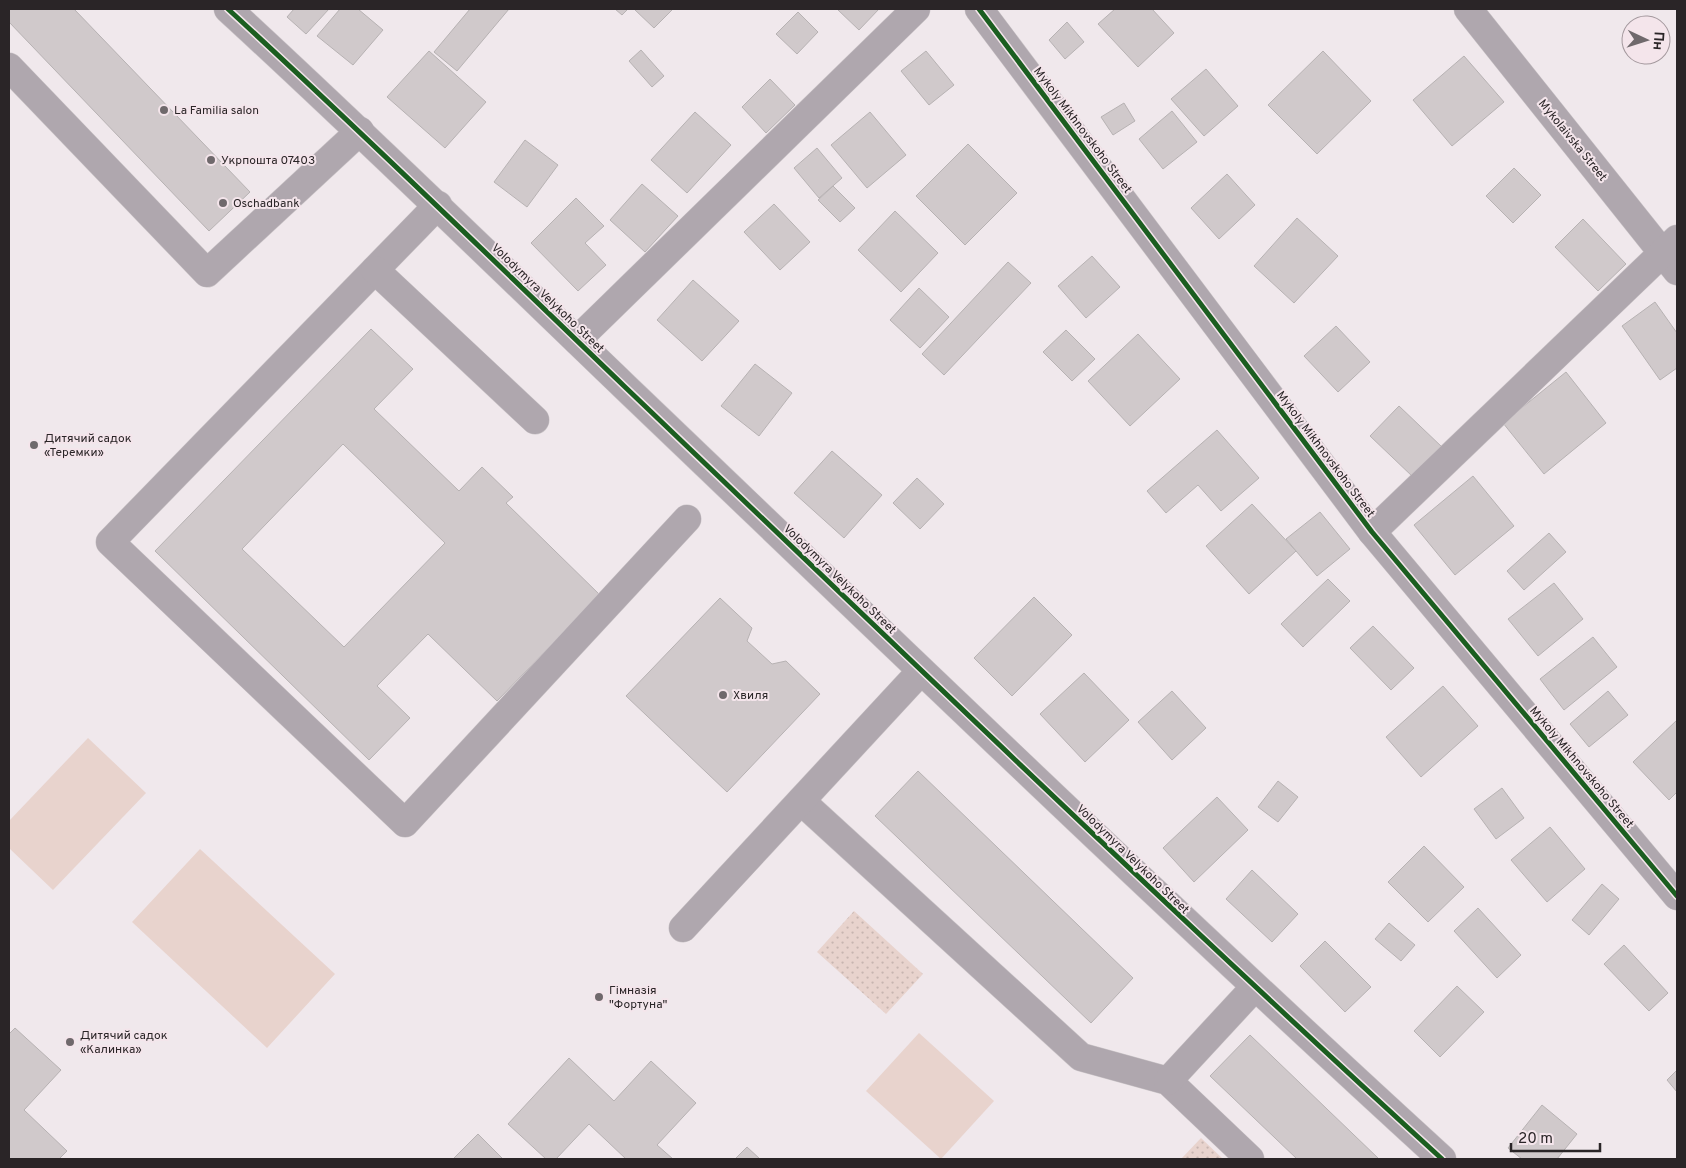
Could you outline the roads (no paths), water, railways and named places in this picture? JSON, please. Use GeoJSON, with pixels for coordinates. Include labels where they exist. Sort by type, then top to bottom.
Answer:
{"type":"FeatureCollection","features":[{"type":"Feature","properties":{"kind":"street","name":"Volodymyra Velykoho Street"},"geometry":{"type":"LineString","coordinates":[[228,9],[360,130],[921,671],[1254,988],[1442,1159]]}},
{"type":"Feature","properties":{"kind":"street"},"geometry":{"type":"LineString","coordinates":[[577,340],[916,9]]}},
{"type":"Feature","properties":{"kind":"street","name":"Mykoly Mikhnovskoho Street"},"geometry":{"type":"LineString","coordinates":[[979,9],[1372,532],[1677,896]]}},
{"type":"Feature","properties":{"kind":"street","name":"Mykolaivska Street"},"geometry":{"type":"LineString","coordinates":[[1468,9],[1672,254]]}},
{"type":"Feature","properties":{"kind":"street"},"geometry":{"type":"LineString","coordinates":[[9,67],[207,273],[360,130]]}},
{"type":"Feature","properties":{"kind":"street"},"geometry":{"type":"LineString","coordinates":[[438,205],[110,542],[405,823],[687,519]]}},
{"type":"Feature","properties":{"kind":"street"},"geometry":{"type":"LineString","coordinates":[[1372,532],[1672,254]]}},
{"type":"Feature","properties":{"kind":"street"},"geometry":{"type":"LineString","coordinates":[[375,270],[535,420]]}},
{"type":"Feature","properties":{"kind":"street"},"geometry":{"type":"LineString","coordinates":[[683,928],[921,671]]}},
{"type":"Feature","properties":{"kind":"street"},"geometry":{"type":"LineString","coordinates":[[801,801],[1081,1057],[1168,1081],[1250,1159]]}},
{"type":"Feature","properties":{"kind":"street"},"geometry":{"type":"LineString","coordinates":[[1168,1081],[1254,988]]}},
{"type":"Feature","properties":{"kind":"place","name":"La Familia salon"},"geometry":{"type":"Point","coordinates":[164,110]}},
{"type":"Feature","properties":{"kind":"place","name":"Укрпошта 07403"},"geometry":{"type":"Point","coordinates":[211,160]}},
{"type":"Feature","properties":{"kind":"place","name":"Oschadbank"},"geometry":{"type":"Point","coordinates":[223,203]}},
{"type":"Feature","properties":{"kind":"place","name":"Дитячий садок «Теремки»"},"geometry":{"type":"Point","coordinates":[34,445]}},
{"type":"Feature","properties":{"kind":"place","name":"Хвиля"},"geometry":{"type":"Point","coordinates":[723,695]}},
{"type":"Feature","properties":{"kind":"place","name":"Гімназія \"Фортуна\""},"geometry":{"type":"Point","coordinates":[599,997]}},
{"type":"Feature","properties":{"kind":"place","name":"Дитячий садок «Калинка»"},"geometry":{"type":"Point","coordinates":[70,1042]}}]}
